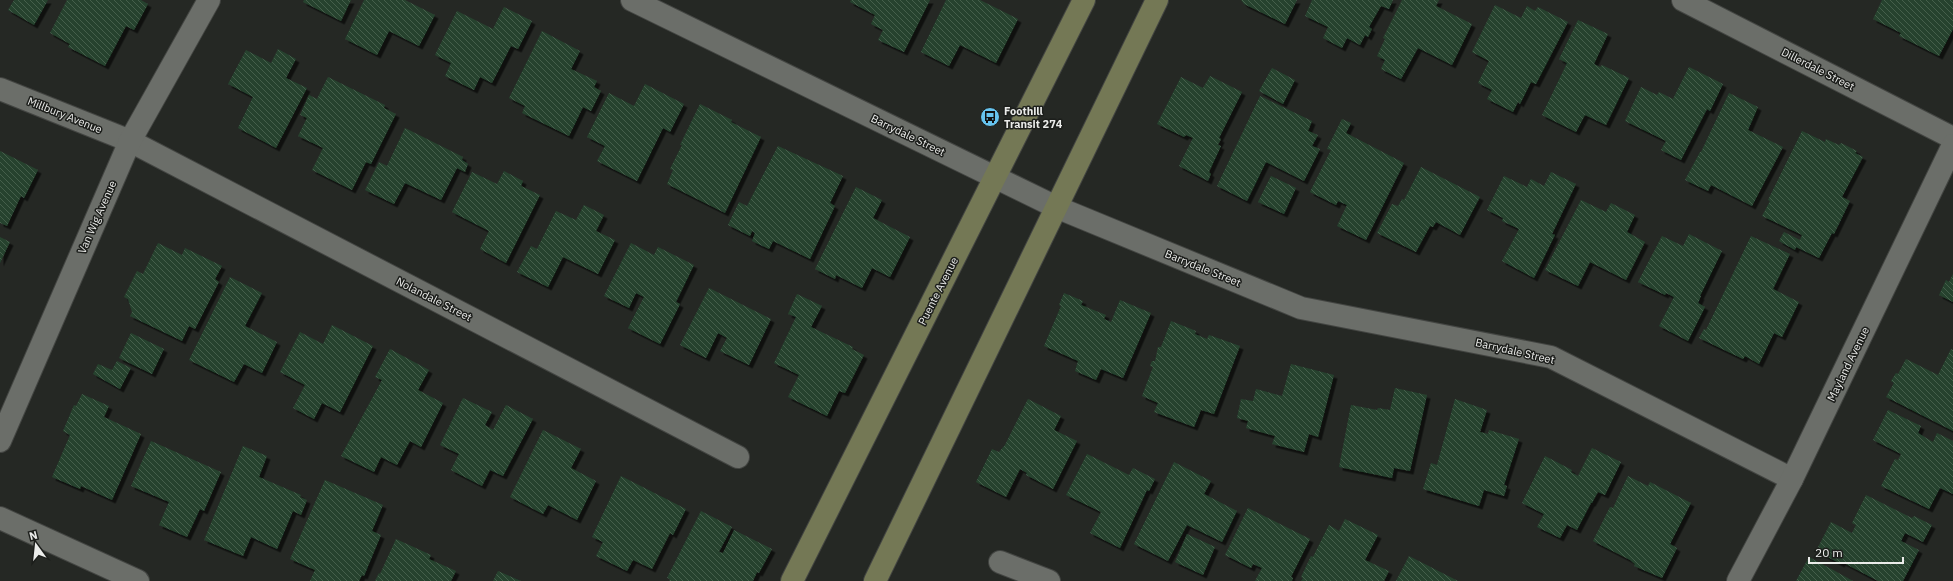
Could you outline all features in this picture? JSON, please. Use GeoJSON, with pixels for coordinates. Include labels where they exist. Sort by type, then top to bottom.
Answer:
{"type":"FeatureCollection","features":[{"type":"Feature","properties":{"kind":"main road","name":"Puente Avenue"},"geometry":{"type":"LineString","coordinates":[[792,581],[1084,0]]}},
{"type":"Feature","properties":{"kind":"main road"},"geometry":{"type":"LineString","coordinates":[[875,581],[1157,0]]}},
{"type":"Feature","properties":{"kind":"street","name":"Van Wig Avenue"},"geometry":{"type":"LineString","coordinates":[[0,441],[130,141],[209,0]]}},
{"type":"Feature","properties":{"kind":"street","name":"Barrydale Street"},"geometry":{"type":"LineString","coordinates":[[632,0],[1056,207],[1301,308],[1551,357],[1792,479]]}},
{"type":"Feature","properties":{"kind":"street","name":"Dillerdale Street"},"geometry":{"type":"LineString","coordinates":[[1683,0],[1953,138]]}},
{"type":"Feature","properties":{"kind":"street","name":"Millbury Avenue"},"geometry":{"type":"LineString","coordinates":[[0,89],[130,141]]}},
{"type":"Feature","properties":{"kind":"street","name":"Nolandale Street"},"geometry":{"type":"LineString","coordinates":[[130,141],[738,457]]}},
{"type":"Feature","properties":{"kind":"street","name":"Mayland Avenue"},"geometry":{"type":"LineString","coordinates":[[1738,581],[1792,479],[1953,145]]}},
{"type":"Feature","properties":{"kind":"street"},"geometry":{"type":"LineString","coordinates":[[0,518],[138,581]]}},
{"type":"Feature","properties":{"kind":"street"},"geometry":{"type":"LineString","coordinates":[[1000,562],[1049,581]]}},
{"type":"Feature","properties":{"kind":"building"},"geometry":{"type":"Polygon","coordinates":[[[14,0],[48,0],[34,25],[8,10],[14,0]]]}},
{"type":"Feature","properties":{"kind":"building"},"geometry":{"type":"Polygon","coordinates":[[[67,0],[141,0],[148,4],[134,30],[126,26],[105,66],[68,47],[70,44],[50,33],[67,0]]]}},
{"type":"Feature","properties":{"kind":"building"},"geometry":{"type":"Polygon","coordinates":[[[304,0],[351,0],[341,21],[303,2],[304,0]]]}},
{"type":"Feature","properties":{"kind":"building"},"geometry":{"type":"Polygon","coordinates":[[[364,0],[405,0],[435,15],[419,46],[389,31],[377,55],[345,39],[364,0]]]}},
{"type":"Feature","properties":{"kind":"building"},"geometry":{"type":"Polygon","coordinates":[[[851,0],[930,0],[904,52],[878,40],[883,30],[871,24],[875,15],[850,2],[851,0]]]}},
{"type":"Feature","properties":{"kind":"building"},"geometry":{"type":"Polygon","coordinates":[[[946,0],[980,0],[1018,19],[996,63],[960,45],[949,66],[921,52],[946,0]]]}},
{"type":"Feature","properties":{"kind":"building"},"geometry":{"type":"Polygon","coordinates":[[[1241,0],[1297,0],[1285,24],[1244,4],[1241,0]]]}},
{"type":"Feature","properties":{"kind":"building"},"geometry":{"type":"Polygon","coordinates":[[[1312,0],[1393,0],[1389,9],[1381,6],[1369,27],[1372,29],[1368,37],[1365,35],[1360,45],[1347,38],[1342,48],[1323,38],[1328,27],[1305,16],[1312,0]]]}},
{"type":"Feature","properties":{"kind":"building"},"geometry":{"type":"Polygon","coordinates":[[[1402,0],[1439,0],[1436,6],[1472,24],[1452,65],[1418,48],[1401,79],[1381,69],[1385,60],[1377,56],[1385,39],[1383,38],[1402,0]]]}},
{"type":"Feature","properties":{"kind":"building"},"geometry":{"type":"Polygon","coordinates":[[[1882,0],[1953,0],[1953,29],[1939,56],[1899,36],[1901,33],[1873,19],[1882,0]]]}},
{"type":"Feature","properties":{"kind":"building"},"geometry":{"type":"Polygon","coordinates":[[[1495,5],[1521,18],[1527,6],[1535,11],[1538,7],[1568,22],[1536,84],[1531,82],[1520,104],[1518,102],[1513,112],[1487,99],[1492,90],[1478,83],[1489,61],[1472,52],[1495,5]]]}},
{"type":"Feature","properties":{"kind":"building"},"geometry":{"type":"Polygon","coordinates":[[[504,7],[532,21],[518,49],[511,46],[492,83],[480,77],[474,90],[445,76],[451,63],[435,55],[457,11],[493,29],[504,7]]]}},
{"type":"Feature","properties":{"kind":"building"},"geometry":{"type":"Polygon","coordinates":[[[1578,20],[1608,34],[1594,64],[1600,67],[1602,65],[1629,78],[1606,125],[1585,115],[1576,132],[1542,115],[1567,63],[1559,59],[1578,20]]]}},
{"type":"Feature","properties":{"kind":"building"},"geometry":{"type":"Polygon","coordinates":[[[542,31],[580,51],[571,69],[597,81],[594,87],[601,91],[591,111],[583,107],[569,136],[522,113],[525,106],[509,98],[542,31]]]}},
{"type":"Feature","properties":{"kind":"building"},"geometry":{"type":"Polygon","coordinates":[[[278,49],[296,59],[286,78],[307,88],[276,148],[238,128],[253,97],[228,84],[246,50],[271,63],[278,49]]]}},
{"type":"Feature","properties":{"kind":"building"},"geometry":{"type":"Polygon","coordinates":[[[1689,67],[1723,84],[1710,111],[1707,109],[1681,160],[1661,150],[1666,141],[1625,121],[1641,87],[1657,95],[1659,92],[1673,99],[1689,67]]]}},
{"type":"Feature","properties":{"kind":"building"},"geometry":{"type":"Polygon","coordinates":[[[1272,68],[1295,80],[1283,104],[1259,91],[1272,68]]]}},
{"type":"Feature","properties":{"kind":"building"},"geometry":{"type":"Polygon","coordinates":[[[1210,76],[1242,92],[1219,138],[1221,139],[1218,145],[1221,146],[1209,172],[1211,174],[1208,181],[1179,166],[1193,138],[1186,135],[1184,137],[1157,124],[1181,77],[1203,88],[1210,76]]]}},
{"type":"Feature","properties":{"kind":"building"},"geometry":{"type":"Polygon","coordinates":[[[328,77],[385,105],[384,108],[396,114],[371,164],[366,162],[352,190],[312,170],[323,148],[298,136],[307,118],[300,115],[309,95],[317,99],[328,77]]]}},
{"type":"Feature","properties":{"kind":"building"},"geometry":{"type":"Polygon","coordinates":[[[645,84],[684,104],[670,132],[663,128],[637,181],[597,161],[605,146],[587,137],[609,93],[634,106],[645,84]]]}},
{"type":"Feature","properties":{"kind":"building"},"geometry":{"type":"Polygon","coordinates":[[[1729,93],[1758,107],[1748,130],[1783,147],[1752,206],[1711,185],[1708,191],[1685,180],[1701,152],[1729,93]]]}},
{"type":"Feature","properties":{"kind":"building"},"geometry":{"type":"Polygon","coordinates":[[[1260,96],[1312,121],[1308,131],[1318,135],[1312,146],[1320,149],[1304,181],[1266,162],[1247,201],[1217,186],[1260,96]]]}},
{"type":"Feature","properties":{"kind":"building"},"geometry":{"type":"Polygon","coordinates":[[[700,104],[761,137],[725,213],[667,184],[673,170],[670,169],[700,104]]]}},
{"type":"Feature","properties":{"kind":"building"},"geometry":{"type":"Polygon","coordinates":[[[1342,119],[1351,123],[1346,133],[1404,163],[1366,240],[1337,226],[1347,205],[1338,201],[1336,205],[1310,192],[1331,150],[1327,149],[1342,119]]]}},
{"type":"Feature","properties":{"kind":"building"},"geometry":{"type":"Polygon","coordinates":[[[405,128],[463,157],[462,160],[468,164],[465,172],[457,168],[441,200],[405,183],[394,204],[365,190],[379,162],[387,166],[405,128]]]}},
{"type":"Feature","properties":{"kind":"building"},"geometry":{"type":"Polygon","coordinates":[[[1802,131],[1825,142],[1826,139],[1839,145],[1841,143],[1857,151],[1855,153],[1863,157],[1842,197],[1850,201],[1834,234],[1832,233],[1819,258],[1796,247],[1795,250],[1779,241],[1784,232],[1800,240],[1802,235],[1762,216],[1770,201],[1768,200],[1802,131]]]}},
{"type":"Feature","properties":{"kind":"building"},"geometry":{"type":"Polygon","coordinates":[[[778,146],[843,176],[830,203],[835,206],[810,259],[773,241],[769,249],[752,241],[755,233],[752,231],[750,236],[728,225],[739,202],[747,206],[778,146]]]}},
{"type":"Feature","properties":{"kind":"building"},"geometry":{"type":"Polygon","coordinates":[[[0,151],[38,170],[24,198],[21,196],[7,226],[0,223],[0,151]]]}},
{"type":"Feature","properties":{"kind":"building"},"geometry":{"type":"Polygon","coordinates":[[[1421,167],[1480,197],[1460,235],[1436,222],[1433,227],[1430,226],[1416,252],[1377,233],[1392,204],[1398,206],[1402,199],[1404,200],[1421,167]]]}},
{"type":"Feature","properties":{"kind":"building"},"geometry":{"type":"Polygon","coordinates":[[[504,171],[523,181],[521,186],[540,195],[506,263],[480,249],[489,231],[452,212],[472,172],[497,184],[504,171]]]}},
{"type":"Feature","properties":{"kind":"building"},"geometry":{"type":"Polygon","coordinates":[[[1551,172],[1576,184],[1552,234],[1555,235],[1534,278],[1502,261],[1519,229],[1502,221],[1503,218],[1487,210],[1504,176],[1527,187],[1531,179],[1544,186],[1551,172]]]}},
{"type":"Feature","properties":{"kind":"building"},"geometry":{"type":"Polygon","coordinates":[[[1271,176],[1296,188],[1284,214],[1258,202],[1271,176]]]}},
{"type":"Feature","properties":{"kind":"building"},"geometry":{"type":"Polygon","coordinates":[[[856,187],[882,200],[873,218],[910,237],[890,277],[872,268],[862,288],[836,275],[835,279],[815,269],[856,187]]]}},
{"type":"Feature","properties":{"kind":"building"},"geometry":{"type":"Polygon","coordinates":[[[1581,200],[1606,212],[1611,203],[1635,215],[1627,232],[1645,242],[1626,280],[1590,262],[1578,286],[1545,270],[1581,200]]]}},
{"type":"Feature","properties":{"kind":"building"},"geometry":{"type":"Polygon","coordinates":[[[584,205],[604,215],[596,231],[615,240],[598,274],[563,257],[548,287],[517,272],[531,246],[537,249],[556,211],[576,220],[584,205]]]}},
{"type":"Feature","properties":{"kind":"building"},"geometry":{"type":"Polygon","coordinates":[[[1689,234],[1722,251],[1700,296],[1698,303],[1705,307],[1688,341],[1659,326],[1674,297],[1666,293],[1665,295],[1638,282],[1662,236],[1683,246],[1689,234]]]}},
{"type":"Feature","properties":{"kind":"building"},"geometry":{"type":"Polygon","coordinates":[[[1751,236],[1790,254],[1773,289],[1799,302],[1782,337],[1774,333],[1759,364],[1745,356],[1743,359],[1699,338],[1704,329],[1706,330],[1751,236]]]}},
{"type":"Feature","properties":{"kind":"building"},"geometry":{"type":"Polygon","coordinates":[[[0,237],[10,242],[0,263],[0,237]]]}},
{"type":"Feature","properties":{"kind":"building"},"geometry":{"type":"Polygon","coordinates":[[[158,243],[182,255],[185,248],[222,266],[215,279],[219,282],[195,329],[189,326],[182,341],[130,316],[132,312],[128,299],[124,297],[137,271],[143,274],[158,243]]]}},
{"type":"Feature","properties":{"kind":"building"},"geometry":{"type":"Polygon","coordinates":[[[631,243],[654,255],[658,247],[694,265],[676,302],[680,304],[660,344],[628,328],[644,297],[636,293],[629,308],[604,296],[631,243]]]}},
{"type":"Feature","properties":{"kind":"building"},"geometry":{"type":"Polygon","coordinates":[[[1953,274],[1953,302],[1939,295],[1946,280],[1949,282],[1953,274]]]}},
{"type":"Feature","properties":{"kind":"building"},"geometry":{"type":"Polygon","coordinates":[[[230,277],[262,293],[245,326],[277,342],[262,373],[244,364],[234,382],[189,360],[230,277]]]}},
{"type":"Feature","properties":{"kind":"building"},"geometry":{"type":"Polygon","coordinates":[[[709,288],[771,319],[749,365],[720,351],[727,338],[718,333],[706,358],[680,345],[709,288]]]}},
{"type":"Feature","properties":{"kind":"building"},"geometry":{"type":"Polygon","coordinates":[[[1064,293],[1083,301],[1081,305],[1106,315],[1104,319],[1111,322],[1120,300],[1151,313],[1123,378],[1101,369],[1096,380],[1075,371],[1078,361],[1044,346],[1061,306],[1059,305],[1064,293]]]}},
{"type":"Feature","properties":{"kind":"building"},"geometry":{"type":"Polygon","coordinates":[[[797,294],[822,306],[811,327],[853,347],[852,349],[864,355],[845,393],[839,391],[827,416],[788,397],[799,375],[774,363],[796,317],[788,314],[797,294]]]}},
{"type":"Feature","properties":{"kind":"building"},"geometry":{"type":"Polygon","coordinates":[[[1171,321],[1196,331],[1195,334],[1207,339],[1209,335],[1240,346],[1214,414],[1201,410],[1194,427],[1154,412],[1158,403],[1142,396],[1153,367],[1150,366],[1152,361],[1155,361],[1158,347],[1161,347],[1171,321]]]}},
{"type":"Feature","properties":{"kind":"building"},"geometry":{"type":"Polygon","coordinates":[[[332,325],[373,346],[340,412],[322,403],[314,419],[293,408],[305,385],[280,372],[300,332],[323,344],[332,325]]]}},
{"type":"Feature","properties":{"kind":"building"},"geometry":{"type":"Polygon","coordinates":[[[131,333],[164,349],[152,374],[119,358],[131,333]]]}},
{"type":"Feature","properties":{"kind":"building"},"geometry":{"type":"Polygon","coordinates":[[[390,349],[429,370],[418,390],[443,403],[421,447],[410,441],[397,465],[381,457],[374,472],[341,456],[382,380],[375,377],[390,349]]]}},
{"type":"Feature","properties":{"kind":"building"},"geometry":{"type":"Polygon","coordinates":[[[1951,349],[1953,350],[1953,431],[1886,397],[1894,383],[1891,381],[1896,373],[1898,374],[1906,359],[1938,375],[1951,349]]]}},
{"type":"Feature","properties":{"kind":"building"},"geometry":{"type":"Polygon","coordinates":[[[117,361],[131,368],[120,389],[93,374],[98,364],[112,370],[117,361]]]}},
{"type":"Feature","properties":{"kind":"building"},"geometry":{"type":"Polygon","coordinates":[[[1291,364],[1334,375],[1318,437],[1309,434],[1304,452],[1272,444],[1275,436],[1246,428],[1248,421],[1237,418],[1241,399],[1253,401],[1256,389],[1282,396],[1291,364]]]}},
{"type":"Feature","properties":{"kind":"building"},"geometry":{"type":"Polygon","coordinates":[[[1395,388],[1427,395],[1410,471],[1394,468],[1392,478],[1339,467],[1351,405],[1377,410],[1378,408],[1390,410],[1395,388]]]}},
{"type":"Feature","properties":{"kind":"building"},"geometry":{"type":"Polygon","coordinates":[[[82,394],[109,406],[104,417],[141,434],[112,500],[81,486],[80,489],[52,477],[70,435],[63,431],[74,405],[76,406],[82,394]]]}},
{"type":"Feature","properties":{"kind":"building"},"geometry":{"type":"Polygon","coordinates":[[[463,398],[492,412],[485,425],[493,430],[506,405],[533,419],[503,476],[490,470],[482,486],[451,470],[459,454],[440,445],[463,398]]]}},
{"type":"Feature","properties":{"kind":"building"},"geometry":{"type":"Polygon","coordinates":[[[1028,399],[1061,416],[1054,430],[1077,441],[1053,489],[1026,475],[1027,473],[1020,469],[1006,497],[976,482],[992,449],[999,452],[1005,445],[1028,399]]]}},
{"type":"Feature","properties":{"kind":"building"},"geometry":{"type":"Polygon","coordinates":[[[1455,399],[1487,410],[1480,432],[1488,434],[1489,430],[1519,439],[1504,485],[1507,486],[1504,496],[1484,490],[1479,506],[1423,489],[1431,463],[1437,465],[1455,399]]]}},
{"type":"Feature","properties":{"kind":"building"},"geometry":{"type":"Polygon","coordinates":[[[1888,410],[1921,426],[1918,433],[1933,442],[1937,433],[1953,441],[1953,494],[1940,488],[1929,509],[1881,486],[1895,459],[1898,460],[1901,454],[1873,440],[1888,410]]]}},
{"type":"Feature","properties":{"kind":"building"},"geometry":{"type":"Polygon","coordinates":[[[543,430],[581,449],[571,468],[596,481],[577,520],[548,505],[543,514],[510,497],[543,430]]]}},
{"type":"Feature","properties":{"kind":"building"},"geometry":{"type":"Polygon","coordinates":[[[151,441],[221,472],[204,511],[200,509],[187,537],[159,525],[169,502],[131,486],[151,441]]]}},
{"type":"Feature","properties":{"kind":"building"},"geometry":{"type":"Polygon","coordinates":[[[243,446],[267,456],[259,477],[301,495],[300,497],[307,500],[301,515],[293,511],[277,549],[251,537],[243,556],[204,540],[243,446]]]}},
{"type":"Feature","properties":{"kind":"building"},"geometry":{"type":"Polygon","coordinates":[[[1592,448],[1621,462],[1605,495],[1598,492],[1577,530],[1567,525],[1560,538],[1537,527],[1544,514],[1522,503],[1545,456],[1572,470],[1571,472],[1578,476],[1592,448]]]}},
{"type":"Feature","properties":{"kind":"building"},"geometry":{"type":"Polygon","coordinates":[[[1087,454],[1129,475],[1133,468],[1155,479],[1149,491],[1147,490],[1120,548],[1090,533],[1101,512],[1066,495],[1087,454]]]}},
{"type":"Feature","properties":{"kind":"building"},"geometry":{"type":"Polygon","coordinates":[[[1174,462],[1211,481],[1204,494],[1237,511],[1222,542],[1187,525],[1168,561],[1134,544],[1174,462]]]}},
{"type":"Feature","properties":{"kind":"building"},"geometry":{"type":"Polygon","coordinates":[[[621,476],[686,509],[673,535],[670,533],[652,569],[633,560],[627,571],[596,556],[603,542],[592,537],[621,476]]]}},
{"type":"Feature","properties":{"kind":"building"},"geometry":{"type":"Polygon","coordinates":[[[1628,476],[1648,486],[1650,482],[1691,503],[1670,544],[1677,548],[1662,578],[1634,566],[1635,564],[1630,560],[1593,541],[1610,507],[1613,508],[1628,476]]]}},
{"type":"Feature","properties":{"kind":"building"},"geometry":{"type":"Polygon","coordinates":[[[325,480],[383,505],[372,531],[381,535],[364,576],[362,575],[359,581],[310,581],[315,570],[290,559],[325,480]]]}},
{"type":"Feature","properties":{"kind":"building"},"geometry":{"type":"Polygon","coordinates":[[[1866,495],[1912,518],[1914,516],[1932,525],[1923,542],[1905,533],[1901,541],[1919,550],[1903,581],[1878,581],[1842,562],[1841,564],[1816,551],[1831,522],[1852,533],[1856,525],[1852,523],[1866,495]]]}},
{"type":"Feature","properties":{"kind":"building"},"geometry":{"type":"Polygon","coordinates":[[[1248,508],[1310,539],[1291,577],[1293,578],[1292,581],[1255,581],[1262,568],[1253,564],[1251,568],[1225,555],[1248,508]]]}},
{"type":"Feature","properties":{"kind":"building"},"geometry":{"type":"Polygon","coordinates":[[[701,511],[732,527],[719,552],[723,553],[734,530],[772,549],[753,581],[669,581],[670,579],[667,578],[701,511]]]}},
{"type":"Feature","properties":{"kind":"building"},"geometry":{"type":"Polygon","coordinates":[[[1345,519],[1378,535],[1365,560],[1389,571],[1384,581],[1301,581],[1303,578],[1301,577],[1311,556],[1313,557],[1329,525],[1339,531],[1345,519]]]}},
{"type":"Feature","properties":{"kind":"building"},"geometry":{"type":"Polygon","coordinates":[[[1187,534],[1215,547],[1203,575],[1175,562],[1187,534]]]}},
{"type":"Feature","properties":{"kind":"building"},"geometry":{"type":"Polygon","coordinates":[[[396,539],[431,555],[429,559],[456,571],[451,581],[375,581],[379,573],[380,574],[396,539]]]}},
{"type":"Feature","properties":{"kind":"building"},"geometry":{"type":"Polygon","coordinates":[[[1409,556],[1458,581],[1396,581],[1409,556]]]}},
{"type":"Feature","properties":{"kind":"building"},"geometry":{"type":"Polygon","coordinates":[[[1809,557],[1835,571],[1853,581],[1796,581],[1809,557]]]}},
{"type":"Feature","properties":{"kind":"building"},"geometry":{"type":"Polygon","coordinates":[[[498,571],[521,581],[493,581],[498,571]]]}},
{"type":"Feature","properties":{"kind":"place","name":"Foothill Transit 274"},"geometry":{"type":"Point","coordinates":[990,117]}}]}
